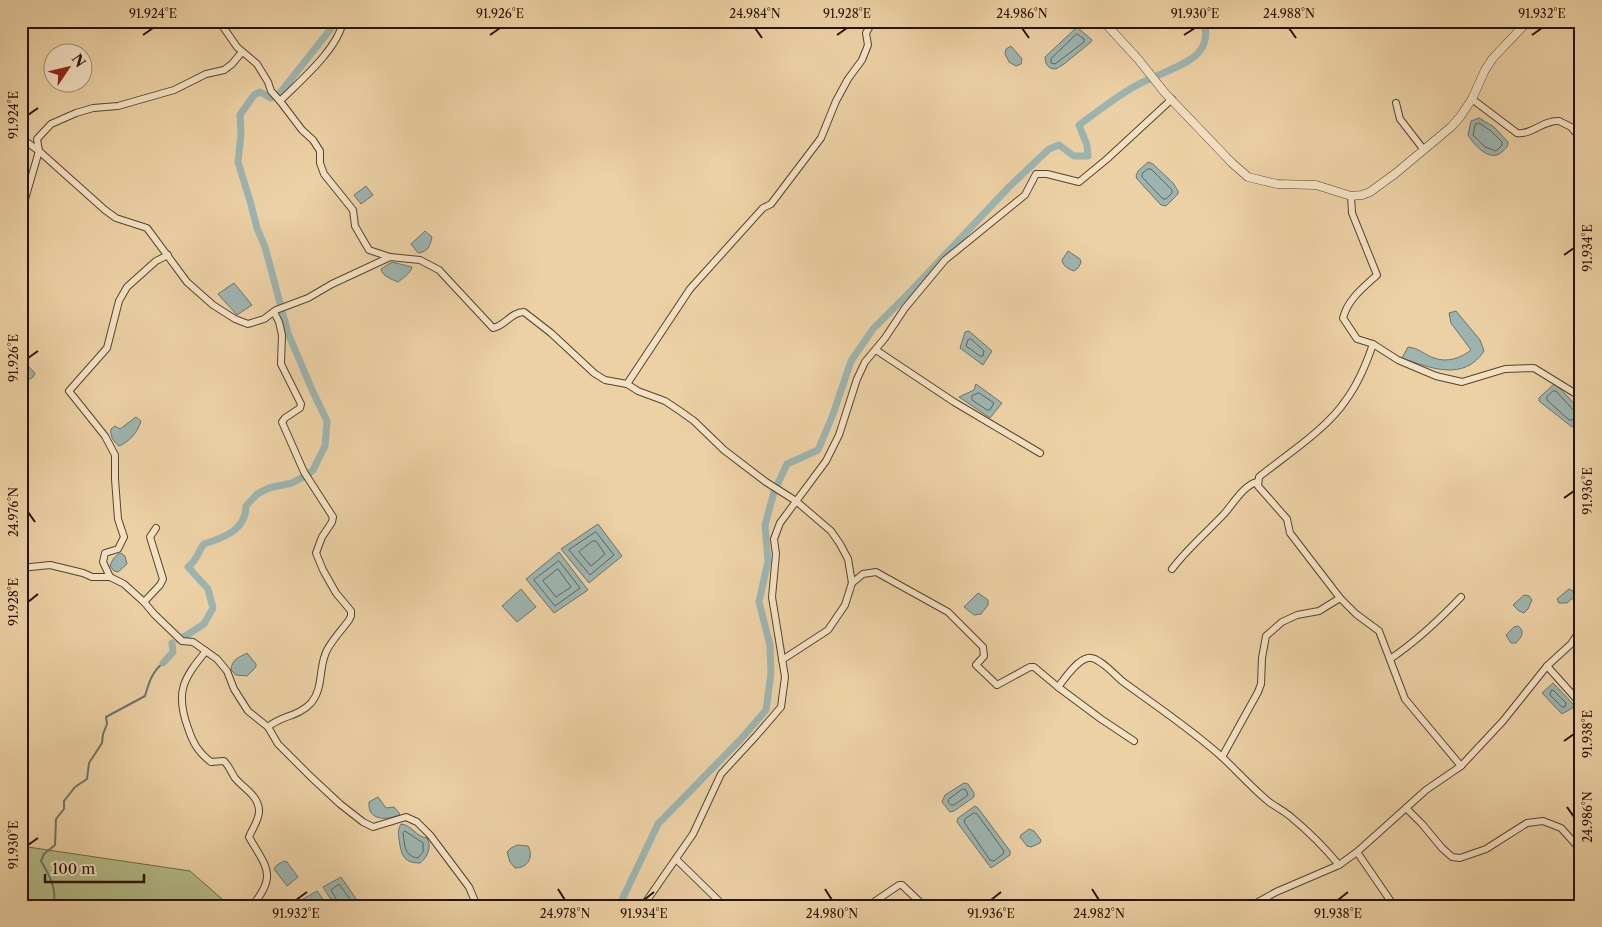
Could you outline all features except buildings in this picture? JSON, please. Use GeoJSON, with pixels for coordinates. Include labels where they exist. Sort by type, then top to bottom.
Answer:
{"type":"FeatureCollection","features":[{"type":"Feature","properties":{"kind":"street"},"geometry":{"type":"LineString","coordinates":[[219,21],[242,52],[257,64],[280,101],[302,130],[313,140],[320,151],[320,163],[324,174],[353,210],[356,226],[368,250],[390,257],[420,260],[439,270],[494,328],[499,327],[518,312],[524,312],[551,333],[594,373],[605,380],[627,384],[638,391],[665,401],[694,421],[724,450],[766,482],[796,501],[825,525],[840,544],[848,560],[852,582],[845,606],[828,630],[782,660]]}},
{"type":"Feature","properties":{"kind":"street"},"geometry":{"type":"LineString","coordinates":[[280,101],[321,60],[341,30],[343,21]]}},
{"type":"Feature","properties":{"kind":"street"},"geometry":{"type":"LineString","coordinates":[[627,384],[690,289],[762,208],[771,204],[820,138],[844,86],[862,60],[868,45],[866,33],[873,21]]}},
{"type":"Feature","properties":{"kind":"street"},"geometry":{"type":"LineString","coordinates":[[1103,21],[1138,59],[1165,93],[1248,178],[1277,184],[1316,185],[1351,196],[1370,192],[1424,150],[1460,117],[1472,99],[1485,70],[1493,58],[1528,21]]}},
{"type":"Feature","properties":{"kind":"street"},"geometry":{"type":"LineString","coordinates":[[21,213],[39,152],[37,139],[51,124],[93,108],[118,106],[174,90],[206,74],[224,70],[242,52]]}},
{"type":"Feature","properties":{"kind":"street"},"geometry":{"type":"LineString","coordinates":[[643,906],[693,834],[721,774],[781,707],[785,678],[772,597],[776,554],[774,539],[780,523],[826,461],[839,435],[856,379],[865,362],[886,338],[905,308],[945,260],[1025,195],[1036,174],[1047,174],[1079,182],[1108,159],[1172,99]]}},
{"type":"Feature","properties":{"kind":"street"},"geometry":{"type":"LineString","coordinates":[[1472,99],[1518,133],[1523,134],[1540,125],[1559,121],[1571,128],[1581,139]]}},
{"type":"Feature","properties":{"kind":"street"},"geometry":{"type":"LineString","coordinates":[[1396,103],[1397,112],[1402,124],[1424,150]]}},
{"type":"Feature","properties":{"kind":"street"},"geometry":{"type":"LineString","coordinates":[[21,138],[116,218],[146,228],[187,282],[213,305],[235,319],[248,324],[264,319],[276,310],[308,298],[332,284],[390,257]]}},
{"type":"Feature","properties":{"kind":"street"},"geometry":{"type":"LineString","coordinates":[[1351,196],[1352,212],[1376,276],[1355,294],[1345,310],[1343,318],[1357,339],[1373,344],[1398,360],[1436,376],[1462,382],[1505,369],[1534,368],[1581,397]]}},
{"type":"Feature","properties":{"kind":"street"},"geometry":{"type":"LineString","coordinates":[[110,577],[103,562],[106,553],[118,549],[124,537],[118,519],[115,455],[105,436],[69,391],[107,348],[119,301],[127,287],[156,261],[168,255]]}},
{"type":"Feature","properties":{"kind":"street"},"geometry":{"type":"LineString","coordinates":[[268,727],[276,720],[296,714],[316,697],[325,654],[352,616],[336,593],[316,553],[322,537],[333,518],[304,472],[282,422],[284,418],[300,408],[301,404],[281,364],[282,335],[280,322],[274,312]]}},
{"type":"Feature","properties":{"kind":"street"},"geometry":{"type":"LineString","coordinates":[[1172,569],[1182,556],[1251,484],[1257,482],[1259,478],[1298,447],[1339,409],[1347,400],[1373,344]]}},
{"type":"Feature","properties":{"kind":"street"},"geometry":{"type":"LineString","coordinates":[[876,350],[954,402],[1040,453]]}},
{"type":"Feature","properties":{"kind":"street"},"geometry":{"type":"LineString","coordinates":[[1257,482],[1261,491],[1287,519],[1290,533],[1302,550],[1340,598],[1356,614],[1379,631],[1405,699],[1461,766]]}},
{"type":"Feature","properties":{"kind":"street"},"geometry":{"type":"LineString","coordinates":[[144,602],[160,585],[163,578],[150,536],[156,528]]}},
{"type":"Feature","properties":{"kind":"street"},"geometry":{"type":"LineString","coordinates":[[21,568],[50,565],[92,577],[110,577],[124,584],[182,641],[193,642],[217,659],[227,671],[234,689],[248,711],[268,727],[278,744],[340,804],[363,822],[373,827],[406,817],[417,822],[430,835],[469,887],[477,906]]}},
{"type":"Feature","properties":{"kind":"street"},"geometry":{"type":"LineString","coordinates":[[852,582],[863,574],[876,572],[898,583],[948,612],[983,647],[984,656],[976,665],[997,685],[1030,666],[1134,741]]}},
{"type":"Feature","properties":{"kind":"street"},"geometry":{"type":"LineString","coordinates":[[1390,659],[1438,622],[1461,597]]}},
{"type":"Feature","properties":{"kind":"street"},"geometry":{"type":"LineString","coordinates":[[1222,757],[1261,684],[1262,658],[1266,636],[1282,622],[1297,615],[1319,611],[1340,598]]}},
{"type":"Feature","properties":{"kind":"street"},"geometry":{"type":"LineString","coordinates":[[1251,906],[1276,892],[1339,865],[1357,852],[1426,790],[1461,766],[1503,721],[1547,666],[1571,644],[1581,629]]}},
{"type":"Feature","properties":{"kind":"street"},"geometry":{"type":"LineString","coordinates":[[206,652],[194,665],[184,681],[181,692],[181,704],[194,744],[200,754],[211,762],[224,761],[231,768],[235,778],[252,793],[257,803],[259,811],[249,837],[264,861],[268,874],[265,888],[252,906]]}},
{"type":"Feature","properties":{"kind":"street"},"geometry":{"type":"LineString","coordinates":[[1058,686],[1070,671],[1088,658],[1096,659],[1121,680],[1172,716],[1222,757],[1243,779],[1291,817],[1339,865]]}},
{"type":"Feature","properties":{"kind":"street"},"geometry":{"type":"LineString","coordinates":[[1547,666],[1581,704]]}},
{"type":"Feature","properties":{"kind":"street"},"geometry":{"type":"LineString","coordinates":[[1406,808],[1452,857],[1460,858],[1486,848],[1527,823],[1543,820],[1561,828],[1581,850]]}},
{"type":"Feature","properties":{"kind":"street"},"geometry":{"type":"LineString","coordinates":[[1357,852],[1394,906]]}},
{"type":"Feature","properties":{"kind":"street"},"geometry":{"type":"LineString","coordinates":[[676,859],[724,906]]}},
{"type":"Feature","properties":{"kind":"street"},"geometry":{"type":"LineString","coordinates":[[868,906],[899,884],[924,906]]}},
{"type":"Feature","properties":{"kind":"green space"},"geometry":{"type":"Polygon","coordinates":[[[21,846],[190,871],[230,906],[21,906],[21,846]]]}},
{"type":"Feature","properties":{"kind":"water"},"geometry":{"type":"Polygon","coordinates":[[[1077,27],[1092,40],[1091,42],[1056,69],[1049,67],[1046,64],[1045,57],[1077,27]]]}},
{"type":"Feature","properties":{"kind":"water"},"geometry":{"type":"Polygon","coordinates":[[[1011,46],[1022,59],[1021,64],[1016,66],[1009,62],[1005,54],[1006,49],[1011,46]]]}},
{"type":"Feature","properties":{"kind":"water"},"geometry":{"type":"Polygon","coordinates":[[[1479,118],[1494,127],[1508,142],[1506,148],[1497,155],[1488,154],[1483,151],[1468,135],[1471,121],[1479,118]]]}},
{"type":"Feature","properties":{"kind":"water"},"geometry":{"type":"Polygon","coordinates":[[[1148,162],[1153,164],[1173,183],[1178,191],[1178,194],[1166,206],[1161,205],[1137,179],[1138,171],[1148,162]]]}},
{"type":"Feature","properties":{"kind":"water"},"geometry":{"type":"Polygon","coordinates":[[[366,186],[373,195],[361,204],[354,195],[366,186]]]}},
{"type":"Feature","properties":{"kind":"water"},"geometry":{"type":"Polygon","coordinates":[[[425,231],[432,237],[428,248],[418,253],[411,244],[425,231]]]}},
{"type":"Feature","properties":{"kind":"water"},"geometry":{"type":"Polygon","coordinates":[[[1068,251],[1080,259],[1081,263],[1074,271],[1066,267],[1062,260],[1068,251]]]}},
{"type":"Feature","properties":{"kind":"water"},"geometry":{"type":"Polygon","coordinates":[[[392,262],[412,267],[398,282],[383,274],[381,269],[392,262]]]}},
{"type":"Feature","properties":{"kind":"water"},"geometry":{"type":"Polygon","coordinates":[[[234,283],[252,305],[237,315],[218,294],[234,283]]]}},
{"type":"Feature","properties":{"kind":"water"},"geometry":{"type":"Polygon","coordinates":[[[1456,311],[1480,340],[1484,351],[1476,361],[1467,367],[1446,370],[1402,358],[1408,347],[1434,358],[1444,360],[1458,357],[1471,350],[1451,323],[1449,313],[1456,311]]]}},
{"type":"Feature","properties":{"kind":"water"},"geometry":{"type":"Polygon","coordinates":[[[969,331],[992,351],[983,365],[960,348],[965,332],[969,331]]]}},
{"type":"Feature","properties":{"kind":"water"},"geometry":{"type":"Polygon","coordinates":[[[24,362],[35,373],[33,377],[21,385],[21,366],[24,362]]]}},
{"type":"Feature","properties":{"kind":"water"},"geometry":{"type":"Polygon","coordinates":[[[1555,383],[1581,411],[1581,419],[1572,427],[1539,401],[1539,398],[1555,383]]]}},
{"type":"Feature","properties":{"kind":"water"},"geometry":{"type":"Polygon","coordinates":[[[976,384],[1002,403],[990,418],[959,397],[974,390],[976,384]]]}},
{"type":"Feature","properties":{"kind":"water"},"geometry":{"type":"Polygon","coordinates":[[[136,417],[141,421],[138,429],[130,439],[119,446],[112,438],[111,429],[115,426],[120,429],[136,417]]]}},
{"type":"Feature","properties":{"kind":"water"},"geometry":{"type":"Polygon","coordinates":[[[598,524],[622,556],[589,583],[561,549],[598,524]]]}},
{"type":"Feature","properties":{"kind":"water"},"geometry":{"type":"Polygon","coordinates":[[[559,552],[588,590],[554,613],[526,579],[559,552]]]}},
{"type":"Feature","properties":{"kind":"water"},"geometry":{"type":"Polygon","coordinates":[[[121,553],[125,556],[127,564],[118,572],[114,571],[110,566],[115,556],[121,553]]]}},
{"type":"Feature","properties":{"kind":"water"},"geometry":{"type":"Polygon","coordinates":[[[521,589],[536,607],[517,622],[502,606],[521,589]]]}},
{"type":"Feature","properties":{"kind":"water"},"geometry":{"type":"Polygon","coordinates":[[[1569,589],[1573,591],[1574,597],[1567,603],[1559,603],[1557,599],[1569,589]]]}},
{"type":"Feature","properties":{"kind":"water"},"geometry":{"type":"Polygon","coordinates":[[[978,593],[988,600],[988,605],[981,614],[974,615],[964,607],[978,593]]]}},
{"type":"Feature","properties":{"kind":"water"},"geometry":{"type":"Polygon","coordinates":[[[1524,595],[1529,596],[1532,600],[1524,613],[1513,605],[1524,595]]]}},
{"type":"Feature","properties":{"kind":"water"},"geometry":{"type":"Polygon","coordinates":[[[1518,626],[1522,632],[1521,636],[1516,643],[1511,643],[1506,635],[1514,627],[1518,626]]]}},
{"type":"Feature","properties":{"kind":"water"},"geometry":{"type":"Polygon","coordinates":[[[247,653],[256,664],[256,667],[247,676],[236,675],[231,670],[233,663],[236,659],[247,653]]]}},
{"type":"Feature","properties":{"kind":"water"},"geometry":{"type":"Polygon","coordinates":[[[1553,683],[1574,707],[1562,714],[1542,693],[1553,683]]]}},
{"type":"Feature","properties":{"kind":"water"},"geometry":{"type":"Polygon","coordinates":[[[964,783],[968,784],[974,793],[974,797],[950,812],[942,802],[945,795],[964,783]]]}},
{"type":"Feature","properties":{"kind":"water"},"geometry":{"type":"Polygon","coordinates":[[[378,797],[386,808],[394,807],[400,814],[390,818],[379,818],[371,813],[369,802],[378,797]]]}},
{"type":"Feature","properties":{"kind":"water"},"geometry":{"type":"Polygon","coordinates":[[[975,806],[1010,851],[1010,855],[991,868],[957,822],[958,818],[975,806]]]}},
{"type":"Feature","properties":{"kind":"water"},"geometry":{"type":"Polygon","coordinates":[[[401,824],[408,826],[420,836],[427,838],[429,844],[428,851],[420,863],[409,861],[402,853],[398,833],[401,824]]]}},
{"type":"Feature","properties":{"kind":"water"},"geometry":{"type":"Polygon","coordinates":[[[1029,829],[1034,831],[1041,840],[1040,843],[1031,847],[1027,846],[1020,837],[1029,829]]]}},
{"type":"Feature","properties":{"kind":"water"},"geometry":{"type":"Polygon","coordinates":[[[517,845],[528,846],[530,850],[529,861],[520,868],[515,868],[510,862],[507,852],[517,845]]]}},
{"type":"Feature","properties":{"kind":"water"},"geometry":{"type":"Polygon","coordinates":[[[284,861],[287,862],[298,877],[287,886],[274,869],[284,861]]]}},
{"type":"Feature","properties":{"kind":"water"},"geometry":{"type":"Polygon","coordinates":[[[341,877],[361,906],[335,906],[323,887],[341,877]]]}},
{"type":"Feature","properties":{"kind":"water"},"geometry":{"type":"Polygon","coordinates":[[[317,891],[328,906],[297,906],[296,903],[317,891]]]}},
{"type":"Feature","properties":{"kind":"waterway"},"geometry":{"type":"LineString","coordinates":[[280,93],[333,26],[334,21]]}},
{"type":"Feature","properties":{"kind":"waterway"},"geometry":{"type":"LineString","coordinates":[[619,906],[658,824],[741,739],[766,710],[771,673],[770,645],[759,602],[768,561],[765,525],[774,492],[787,464],[818,450],[832,417],[851,361],[873,329],[1009,187],[1049,149],[1059,145],[1074,156],[1088,156],[1087,145],[1079,125],[1126,91],[1194,57],[1203,46],[1205,38],[1203,21]]}},
{"type":"Feature","properties":{"kind":"waterway"},"geometry":{"type":"LineString","coordinates":[[179,640],[204,624],[213,608],[208,589],[188,567],[204,544],[226,536],[238,527],[245,514],[246,506],[257,494],[269,488],[292,483],[307,475],[313,470],[325,446],[327,421],[288,333],[265,247],[257,228],[238,162],[241,134],[240,115],[254,95],[260,92],[271,98]]}},
{"type":"Feature","properties":{"kind":"waterway"},"geometry":{"type":"LineString","coordinates":[[163,663],[173,652],[172,643]]}},
{"type":"Feature","properties":{"kind":"waterway"},"geometry":{"type":"LineString","coordinates":[[53,906],[54,888],[41,861],[44,854],[55,845],[56,819],[64,809],[64,801],[75,787],[87,779],[89,763],[102,743],[107,724],[106,717],[145,696],[151,678],[163,663]]}}]}
